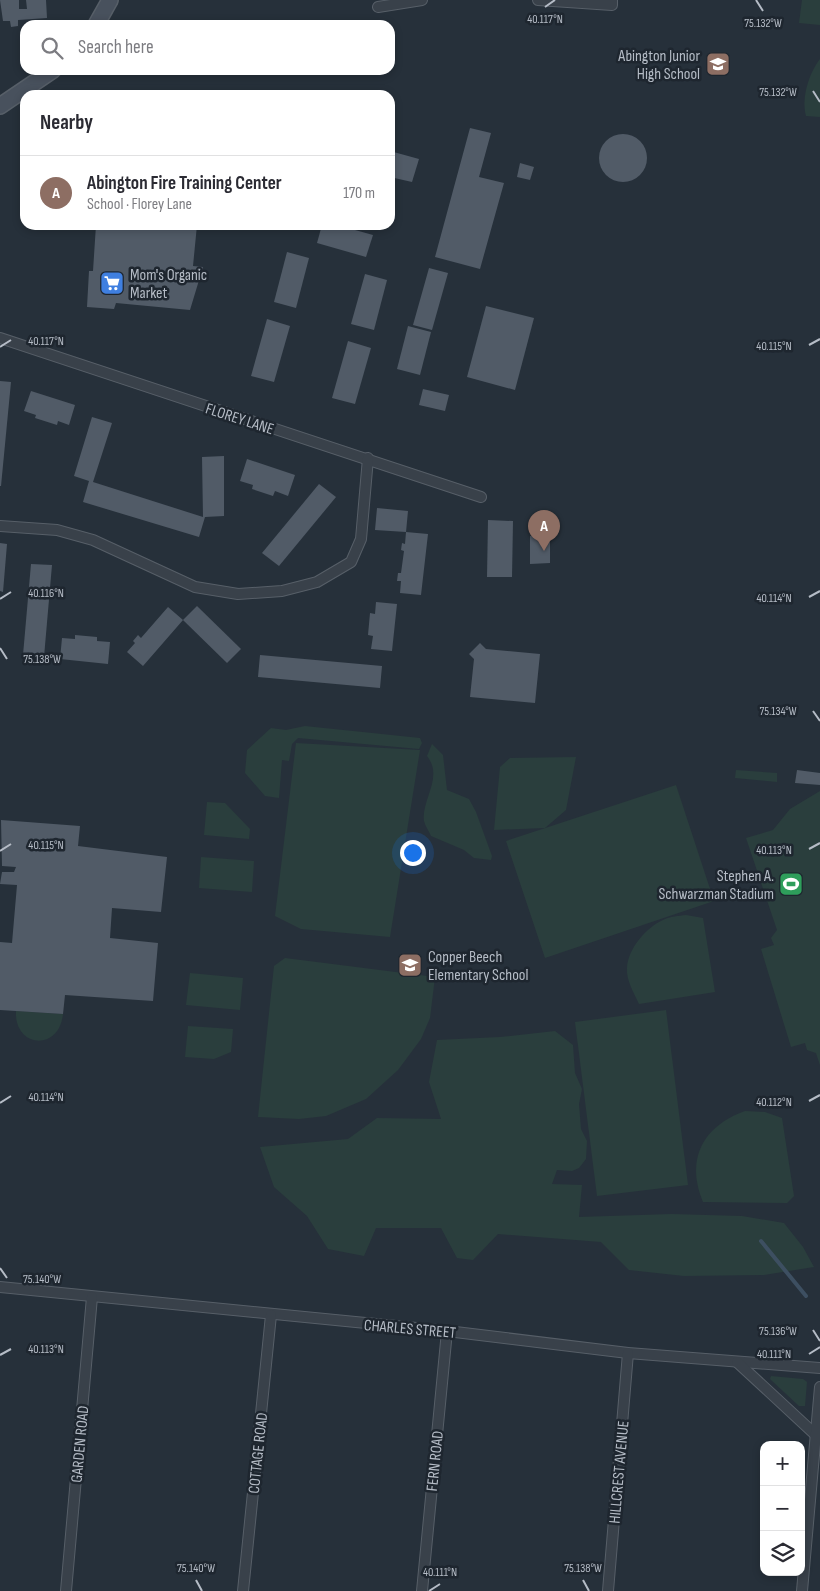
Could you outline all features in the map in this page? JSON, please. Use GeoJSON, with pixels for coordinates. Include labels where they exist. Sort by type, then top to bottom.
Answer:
{"type":"FeatureCollection","features":[{"type":"Feature","properties":{"kind":"street"},"geometry":{"type":"LineString","coordinates":[[99,20],[110,0]]}},
{"type":"Feature","properties":{"kind":"street"},"geometry":{"type":"LineString","coordinates":[[378,7],[422,0]]}},
{"type":"Feature","properties":{"kind":"street"},"geometry":{"type":"LineString","coordinates":[[538,0],[612,2]]}},
{"type":"Feature","properties":{"kind":"street"},"geometry":{"type":"LineString","coordinates":[[24,90],[46,75]]}},
{"type":"Feature","properties":{"kind":"street"},"geometry":{"type":"LineString","coordinates":[[0,106],[20,92]]}},
{"type":"Feature","properties":{"kind":"street","name":"FLOREY LANE"},"geometry":{"type":"LineString","coordinates":[[0,338],[368,458],[481,497]]}},
{"type":"Feature","properties":{"kind":"street"},"geometry":{"type":"LineString","coordinates":[[0,526],[57,530],[93,540],[121,551],[168,576],[195,587],[238,594],[282,590],[317,582],[351,562],[360,539],[368,458]]}},
{"type":"Feature","properties":{"kind":"street","name":"CHARLES STREET"},"geometry":{"type":"LineString","coordinates":[[0,1287],[447,1331],[628,1353],[820,1368]]}},
{"type":"Feature","properties":{"kind":"street","name":"GARDEN ROAD"},"geometry":{"type":"LineString","coordinates":[[66,1591],[92,1297]]}},
{"type":"Feature","properties":{"kind":"street","name":"COTTAGE ROAD"},"geometry":{"type":"LineString","coordinates":[[243,1591],[271,1315]]}},
{"type":"Feature","properties":{"kind":"street","name":"FERN ROAD"},"geometry":{"type":"LineString","coordinates":[[422,1591],[447,1331]]}},
{"type":"Feature","properties":{"kind":"street","name":"HILLCREST AVENUE"},"geometry":{"type":"LineString","coordinates":[[608,1591],[628,1353]]}},
{"type":"Feature","properties":{"kind":"street"},"geometry":{"type":"LineString","coordinates":[[736,1362],[818,1437]]}},
{"type":"Feature","properties":{"kind":"street"},"geometry":{"type":"LineString","coordinates":[[802,1591],[818,1437],[820,1388]]}},
{"type":"Feature","properties":{"kind":"green space"},"geometry":{"type":"Polygon","coordinates":[[[802,0],[820,0],[820,25],[799,23],[802,0]]]}},
{"type":"Feature","properties":{"kind":"green space"},"geometry":{"type":"Polygon","coordinates":[[[820,59],[820,117],[806,116],[805,94],[812,71],[820,59]]]}},
{"type":"Feature","properties":{"kind":"green space"},"geometry":{"type":"Polygon","coordinates":[[[305,726],[420,738],[422,743],[419,749],[298,738],[292,744],[289,761],[282,760],[279,798],[265,796],[245,773],[247,750],[271,728],[286,730],[305,726]]]}},
{"type":"Feature","properties":{"kind":"green space"},"geometry":{"type":"Polygon","coordinates":[[[296,743],[420,750],[390,937],[301,929],[275,916],[296,743]]]}},
{"type":"Feature","properties":{"kind":"green space"},"geometry":{"type":"Polygon","coordinates":[[[432,744],[443,755],[447,790],[469,799],[476,812],[492,856],[491,860],[474,858],[464,850],[431,836],[426,827],[424,813],[433,780],[432,764],[427,756],[432,744]]]}},
{"type":"Feature","properties":{"kind":"green space"},"geometry":{"type":"Polygon","coordinates":[[[576,757],[566,810],[545,828],[494,830],[500,767],[510,758],[576,757]]]}},
{"type":"Feature","properties":{"kind":"green space"},"geometry":{"type":"Polygon","coordinates":[[[736,770],[777,773],[777,782],[735,778],[736,770]]]}},
{"type":"Feature","properties":{"kind":"green space"},"geometry":{"type":"Polygon","coordinates":[[[676,785],[714,901],[545,958],[506,841],[676,785]]]}},
{"type":"Feature","properties":{"kind":"green space","name":"Stephen A. Schwarzman Stadium"},"geometry":{"type":"Polygon","coordinates":[[[820,791],[820,1065],[816,1053],[807,1050],[805,1043],[791,1047],[761,949],[774,945],[771,938],[777,930],[746,838],[773,830],[790,809],[820,791]]]}},
{"type":"Feature","properties":{"kind":"green space"},"geometry":{"type":"Polygon","coordinates":[[[207,802],[225,803],[250,829],[249,839],[204,835],[207,802]]]}},
{"type":"Feature","properties":{"kind":"green space"},"geometry":{"type":"Polygon","coordinates":[[[201,857],[254,861],[252,892],[199,888],[201,857]]]}},
{"type":"Feature","properties":{"kind":"green space"},"geometry":{"type":"Polygon","coordinates":[[[686,915],[703,918],[715,992],[639,1004],[628,977],[628,960],[631,953],[639,939],[657,923],[674,916],[686,915]]]}},
{"type":"Feature","properties":{"kind":"green space"},"geometry":{"type":"Polygon","coordinates":[[[285,958],[435,977],[430,1018],[421,1039],[398,1070],[366,1099],[326,1116],[299,1119],[258,1117],[274,966],[285,958]]]}},
{"type":"Feature","properties":{"kind":"green space"},"geometry":{"type":"Polygon","coordinates":[[[190,973],[243,978],[240,1010],[186,1005],[190,973]]]}},
{"type":"Feature","properties":{"kind":"green space"},"geometry":{"type":"Polygon","coordinates":[[[666,1010],[688,1185],[597,1196],[575,1022],[666,1010]]]}},
{"type":"Feature","properties":{"kind":"green space"},"geometry":{"type":"Polygon","coordinates":[[[16,1011],[63,1014],[60,1026],[54,1035],[46,1040],[37,1041],[29,1038],[22,1032],[17,1023],[16,1011]]]}},
{"type":"Feature","properties":{"kind":"green space"},"geometry":{"type":"Polygon","coordinates":[[[188,1026],[233,1029],[231,1052],[214,1059],[185,1057],[188,1026]]]}},
{"type":"Feature","properties":{"kind":"green space"},"geometry":{"type":"Polygon","coordinates":[[[555,1031],[573,1045],[575,1073],[582,1089],[579,1104],[581,1129],[587,1141],[586,1159],[579,1168],[572,1171],[557,1170],[552,1184],[582,1185],[579,1217],[672,1214],[742,1216],[784,1223],[803,1247],[814,1267],[764,1275],[684,1276],[629,1270],[601,1242],[498,1234],[473,1260],[457,1258],[441,1228],[376,1228],[364,1256],[328,1249],[307,1216],[274,1187],[260,1147],[348,1139],[377,1118],[441,1119],[429,1082],[437,1040],[500,1037],[555,1031]]]}},
{"type":"Feature","properties":{"kind":"green space"},"geometry":{"type":"Polygon","coordinates":[[[745,1111],[765,1112],[782,1118],[794,1196],[787,1203],[703,1202],[696,1172],[697,1158],[702,1146],[718,1126],[730,1117],[745,1111]]]}},
{"type":"Feature","properties":{"kind":"green space"},"geometry":{"type":"Polygon","coordinates":[[[771,1376],[803,1379],[807,1382],[805,1406],[799,1406],[770,1379],[771,1376]]]}},
{"type":"Feature","properties":{"kind":"building"},"geometry":{"type":"Polygon","coordinates":[[[0,0],[19,0],[19,9],[27,9],[26,0],[46,0],[47,18],[18,20],[18,26],[11,27],[10,21],[3,21],[0,0]]]}},
{"type":"Feature","properties":{"kind":"building"},"geometry":{"type":"Polygon","coordinates":[[[470,128],[491,133],[479,177],[504,183],[480,269],[435,257],[470,128]]]}},
{"type":"Feature","properties":{"kind":"building"},"geometry":{"type":"Polygon","coordinates":[[[618,134],[628,134],[640,141],[647,153],[647,163],[640,175],[628,182],[618,182],[610,178],[603,171],[599,163],[599,153],[603,145],[610,138],[618,134]]]}},
{"type":"Feature","properties":{"kind":"building"},"geometry":{"type":"Polygon","coordinates":[[[395,152],[419,159],[412,182],[395,178],[395,152]]]}},
{"type":"Feature","properties":{"kind":"building"},"geometry":{"type":"Polygon","coordinates":[[[520,163],[534,167],[530,180],[517,177],[520,163]]]}},
{"type":"Feature","properties":{"kind":"building"},"geometry":{"type":"Polygon","coordinates":[[[96,230],[197,230],[193,266],[203,267],[190,310],[116,303],[114,309],[87,307],[89,271],[93,271],[96,230]]]}},
{"type":"Feature","properties":{"kind":"building"},"geometry":{"type":"Polygon","coordinates":[[[321,230],[355,230],[373,235],[366,257],[317,243],[321,230]]]}},
{"type":"Feature","properties":{"kind":"building"},"geometry":{"type":"Polygon","coordinates":[[[287,252],[309,258],[296,308],[274,302],[287,252]]]}},
{"type":"Feature","properties":{"kind":"building"},"geometry":{"type":"Polygon","coordinates":[[[429,268],[448,273],[432,330],[413,325],[429,268]]]}},
{"type":"Feature","properties":{"kind":"building"},"geometry":{"type":"Polygon","coordinates":[[[365,274],[387,280],[374,330],[351,324],[365,274]]]}},
{"type":"Feature","properties":{"kind":"building"},"geometry":{"type":"Polygon","coordinates":[[[486,306],[534,318],[515,390],[467,377],[486,306]]]}},
{"type":"Feature","properties":{"kind":"building"},"geometry":{"type":"Polygon","coordinates":[[[267,319],[290,326],[274,382],[251,376],[267,319]]]}},
{"type":"Feature","properties":{"kind":"building"},"geometry":{"type":"Polygon","coordinates":[[[408,326],[431,332],[420,375],[397,369],[408,326]]]}},
{"type":"Feature","properties":{"kind":"building"},"geometry":{"type":"Polygon","coordinates":[[[348,341],[371,348],[355,404],[332,398],[348,341]]]}},
{"type":"Feature","properties":{"kind":"building"},"geometry":{"type":"Polygon","coordinates":[[[0,381],[11,382],[1,486],[0,486],[0,381]]]}},
{"type":"Feature","properties":{"kind":"building"},"geometry":{"type":"Polygon","coordinates":[[[423,389],[449,395],[445,411],[419,405],[423,389]]]}},
{"type":"Feature","properties":{"kind":"building"},"geometry":{"type":"Polygon","coordinates":[[[31,391],[75,405],[69,425],[58,421],[57,425],[35,418],[36,415],[24,411],[31,391]]]}},
{"type":"Feature","properties":{"kind":"building"},"geometry":{"type":"Polygon","coordinates":[[[92,417],[112,423],[93,482],[203,517],[202,457],[224,456],[224,516],[205,517],[199,537],[83,502],[89,481],[74,476],[92,417]]]}},
{"type":"Feature","properties":{"kind":"building"},"geometry":{"type":"Polygon","coordinates":[[[247,459],[295,475],[288,496],[275,491],[273,496],[252,489],[253,485],[240,481],[247,459]]]}},
{"type":"Feature","properties":{"kind":"building"},"geometry":{"type":"Polygon","coordinates":[[[319,484],[336,497],[279,566],[262,553],[319,484]]]}},
{"type":"Feature","properties":{"kind":"building"},"geometry":{"type":"Polygon","coordinates":[[[377,508],[408,511],[406,532],[375,530],[377,508]]]}},
{"type":"Feature","properties":{"kind":"building"},"geometry":{"type":"Polygon","coordinates":[[[488,520],[513,521],[512,577],[487,577],[488,520]]]}},
{"type":"Feature","properties":{"kind":"building"},"geometry":{"type":"Polygon","coordinates":[[[406,532],[428,534],[421,595],[400,593],[401,581],[397,581],[398,573],[401,573],[404,551],[401,550],[402,543],[405,544],[406,532]]]}},
{"type":"Feature","properties":{"kind":"building"},"geometry":{"type":"Polygon","coordinates":[[[530,536],[550,536],[550,563],[530,564],[530,536]]]}},
{"type":"Feature","properties":{"kind":"building"},"geometry":{"type":"Polygon","coordinates":[[[0,543],[7,544],[3,592],[0,591],[0,543]]]}},
{"type":"Feature","properties":{"kind":"building"},"geometry":{"type":"Polygon","coordinates":[[[31,564],[52,565],[44,657],[23,655],[31,564]]]}},
{"type":"Feature","properties":{"kind":"building"},"geometry":{"type":"Polygon","coordinates":[[[376,602],[397,604],[392,651],[371,649],[373,636],[368,635],[370,613],[375,614],[376,602]]]}},
{"type":"Feature","properties":{"kind":"building"},"geometry":{"type":"Polygon","coordinates":[[[197,606],[241,649],[227,663],[183,620],[197,606]]]}},
{"type":"Feature","properties":{"kind":"building"},"geometry":{"type":"Polygon","coordinates":[[[168,607],[183,620],[143,666],[127,652],[135,643],[133,641],[138,635],[141,638],[168,607]]]}},
{"type":"Feature","properties":{"kind":"building"},"geometry":{"type":"Polygon","coordinates":[[[75,635],[97,637],[97,641],[110,642],[108,664],[60,659],[62,638],[75,639],[75,635]]]}},
{"type":"Feature","properties":{"kind":"building"},"geometry":{"type":"Polygon","coordinates":[[[480,643],[486,649],[540,654],[535,703],[470,697],[474,659],[469,654],[480,643]]]}},
{"type":"Feature","properties":{"kind":"building"},"geometry":{"type":"Polygon","coordinates":[[[260,655],[382,666],[380,688],[258,677],[260,655]]]}},
{"type":"Feature","properties":{"kind":"building"},"geometry":{"type":"Polygon","coordinates":[[[797,770],[820,773],[820,785],[795,783],[797,770]]]}},
{"type":"Feature","properties":{"kind":"building"},"geometry":{"type":"Polygon","coordinates":[[[1,820],[80,826],[78,846],[167,857],[161,912],[112,908],[110,938],[158,943],[153,1001],[65,995],[63,1014],[0,1010],[0,942],[12,943],[17,885],[0,884],[2,872],[14,872],[16,867],[2,866],[1,820]]]}},
{"type":"Feature","properties":{"kind":"waterway"},"geometry":{"type":"LineString","coordinates":[[761,1241],[806,1296]]}},
{"type":"Feature","properties":{"kind":"place","name":"Abington Junior High School"},"geometry":{"type":"Point","coordinates":[718,64]}},
{"type":"Feature","properties":{"kind":"place","name":"Mom's Organic Market"},"geometry":{"type":"Point","coordinates":[112,283]}},
{"type":"Feature","properties":{"kind":"place","name":"Abington Fire Training Center"},"geometry":{"type":"Point","coordinates":[544,551]}},
{"type":"Feature","properties":{"kind":"place","name":"Stephen A. Schwarzman Stadium"},"geometry":{"type":"Point","coordinates":[791,884]}},
{"type":"Feature","properties":{"kind":"place","name":"Copper Beech Elementary School"},"geometry":{"type":"Point","coordinates":[410,965]}}]}
